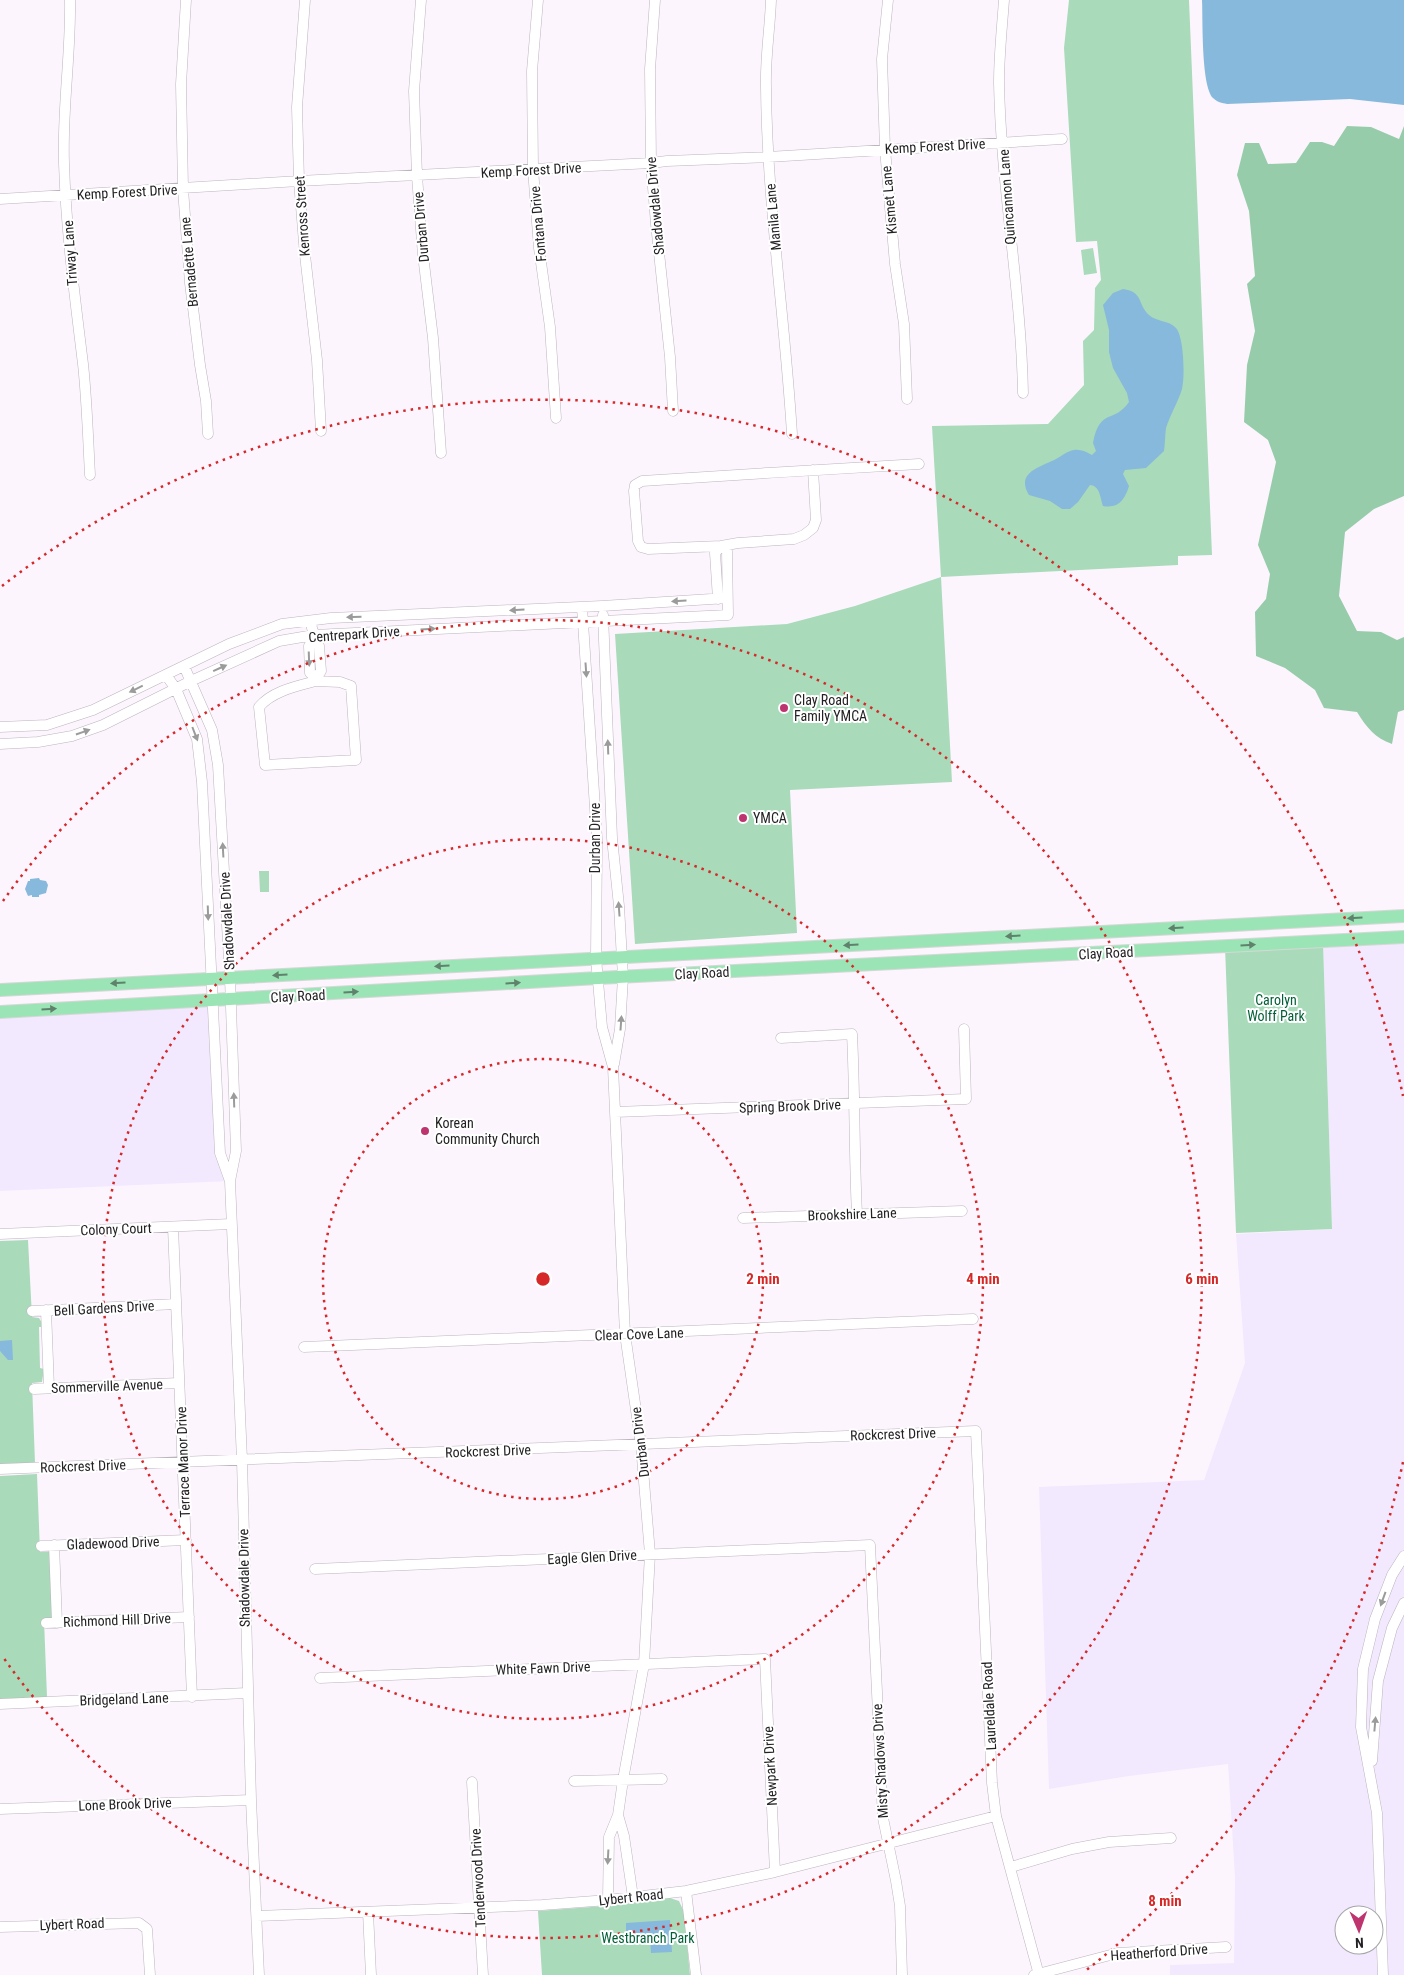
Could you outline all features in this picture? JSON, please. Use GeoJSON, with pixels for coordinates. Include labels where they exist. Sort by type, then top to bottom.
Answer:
{"type":"FeatureCollection","features":[{"type":"Feature","properties":{"kind":"main road","name":"Clay Road"},"geometry":{"type":"LineString","coordinates":[[0,990],[1404,916]]}},
{"type":"Feature","properties":{"kind":"main road"},"geometry":{"type":"LineString","coordinates":[[1211,926],[1212,947]]}},
{"type":"Feature","properties":{"kind":"main road"},"geometry":{"type":"LineString","coordinates":[[1078,933],[1081,955]]}},
{"type":"Feature","properties":{"kind":"main road","name":"Clay Road"},"geometry":{"type":"LineString","coordinates":[[0,1012],[598,978],[1404,938]]}},
{"type":"Feature","properties":{"kind":"main road"},"geometry":{"type":"LineString","coordinates":[[933,940],[934,962]]}},
{"type":"Feature","properties":{"kind":"main road"},"geometry":{"type":"LineString","coordinates":[[776,949],[776,970]]}},
{"type":"Feature","properties":{"kind":"main road"},"geometry":{"type":"LineString","coordinates":[[464,965],[464,986]]}},
{"type":"Feature","properties":{"kind":"street","name":"Triway Lane"},"geometry":{"type":"LineString","coordinates":[[70,0],[69,46],[63,126],[66,195],[74,297],[83,366],[90,474]]}},
{"type":"Feature","properties":{"kind":"street","name":"Bernadette Lane"},"geometry":{"type":"LineString","coordinates":[[186,0],[181,84],[183,189],[192,302],[206,401],[208,434]]}},
{"type":"Feature","properties":{"kind":"street","name":"Kenross Street"},"geometry":{"type":"LineString","coordinates":[[305,0],[297,107],[299,181],[317,360],[321,431]]}},
{"type":"Feature","properties":{"kind":"street","name":"Durban Drive"},"geometry":{"type":"LineString","coordinates":[[421,0],[414,91],[417,176],[423,255],[433,338],[441,453]]}},
{"type":"Feature","properties":{"kind":"street","name":"Fontana Drive"},"geometry":{"type":"LineString","coordinates":[[538,0],[532,71],[533,169],[539,248],[550,327],[556,418]]}},
{"type":"Feature","properties":{"kind":"street","name":"Shadowdale Drive"},"geometry":{"type":"LineString","coordinates":[[655,0],[650,69],[651,163],[674,411]]}},
{"type":"Feature","properties":{"kind":"street","name":"Manila Lane"},"geometry":{"type":"LineString","coordinates":[[771,0],[766,85],[768,157],[789,376],[792,434]]}},
{"type":"Feature","properties":{"kind":"street","name":"Kismet Lane"},"geometry":{"type":"LineString","coordinates":[[888,0],[882,59],[885,149],[895,264],[904,324],[907,399]]}},
{"type":"Feature","properties":{"kind":"street","name":"Quincannon Lane"},"geometry":{"type":"LineString","coordinates":[[1004,0],[999,84],[1007,206],[1022,346],[1023,393]]}},
{"type":"Feature","properties":{"kind":"street","name":"Kemp Forest Drive"},"geometry":{"type":"LineString","coordinates":[[0,199],[1062,139]]}},
{"type":"Feature","properties":{"kind":"street"},"geometry":{"type":"LineString","coordinates":[[813,470],[816,520],[809,532],[794,539],[721,546],[648,549],[641,547],[636,525],[635,485],[642,481],[813,470],[919,464]]}},
{"type":"Feature","properties":{"kind":"street"},"geometry":{"type":"LineString","coordinates":[[721,546],[727,552],[727,570],[722,599]]}},
{"type":"Feature","properties":{"kind":"street"},"geometry":{"type":"LineString","coordinates":[[721,546],[714,553],[722,599]]}},
{"type":"Feature","properties":{"kind":"street"},"geometry":{"type":"LineString","coordinates":[[716,571],[727,570]]}},
{"type":"Feature","properties":{"kind":"street","name":"Centrepark Drive"},"geometry":{"type":"LineString","coordinates":[[0,727],[47,725],[93,710],[229,644],[282,624],[331,618],[450,614],[722,599],[728,615],[451,628],[314,637],[279,642],[191,681],[104,725],[60,738],[38,742],[0,744]]}},
{"type":"Feature","properties":{"kind":"street","name":"Durban Drive"},"geometry":{"type":"LineString","coordinates":[[602,606],[612,838],[619,906],[623,977],[620,1029],[613,1067],[625,1334],[641,1445],[650,1554],[644,1664],[618,1815],[609,1837],[608,1900]]}},
{"type":"Feature","properties":{"kind":"street","name":"Durban Drive"},"geometry":{"type":"LineString","coordinates":[[582,607],[597,839],[596,958],[602,1027],[613,1067]]}},
{"type":"Feature","properties":{"kind":"street"},"geometry":{"type":"LineString","coordinates":[[450,614],[451,628]]}},
{"type":"Feature","properties":{"kind":"street"},"geometry":{"type":"LineString","coordinates":[[310,621],[314,637],[309,646],[310,672],[316,680],[340,682],[351,686],[356,760],[265,765],[259,707],[265,699],[316,680]]}},
{"type":"Feature","properties":{"kind":"street","name":"Shadowdale Drive"},"geometry":{"type":"LineString","coordinates":[[184,666],[212,730],[218,765],[231,999],[236,1151],[230,1182],[231,1224],[242,1460],[247,1693],[259,1975]]}},
{"type":"Feature","properties":{"kind":"street","name":"Shadowdale Drive"},"geometry":{"type":"LineString","coordinates":[[166,675],[176,689],[197,739],[204,820],[210,978],[220,1153],[230,1182]]}},
{"type":"Feature","properties":{"kind":"street"},"geometry":{"type":"LineString","coordinates":[[56,722],[60,738]]}},
{"type":"Feature","properties":{"kind":"street"},"geometry":{"type":"LineString","coordinates":[[204,820],[221,819]]}},
{"type":"Feature","properties":{"kind":"street","name":"Spring Brook Drive"},"geometry":{"type":"LineString","coordinates":[[614,1112],[966,1099],[964,1029]]}},
{"type":"Feature","properties":{"kind":"street"},"geometry":{"type":"LineString","coordinates":[[781,1038],[852,1034],[857,1214]]}},
{"type":"Feature","properties":{"kind":"street","name":"Brookshire Lane"},"geometry":{"type":"LineString","coordinates":[[742,1218],[962,1211]]}},
{"type":"Feature","properties":{"kind":"street","name":"Colony Court"},"geometry":{"type":"LineString","coordinates":[[0,1234],[231,1224]]}},
{"type":"Feature","properties":{"kind":"street","name":"Terrace Manor Drive"},"geometry":{"type":"LineString","coordinates":[[173,1227],[192,1697]]}},
{"type":"Feature","properties":{"kind":"street","name":"Bell Gardens Drive"},"geometry":{"type":"LineString","coordinates":[[32,1311],[176,1304]]}},
{"type":"Feature","properties":{"kind":"street"},"geometry":{"type":"LineString","coordinates":[[46,1310],[49,1388]]}},
{"type":"Feature","properties":{"kind":"street","name":"Clear Cove Lane"},"geometry":{"type":"LineString","coordinates":[[304,1347],[973,1319]]}},
{"type":"Feature","properties":{"kind":"street","name":"Sommerville Avenue"},"geometry":{"type":"LineString","coordinates":[[34,1389],[180,1383]]}},
{"type":"Feature","properties":{"kind":"street","name":"Rockcrest Drive"},"geometry":{"type":"LineString","coordinates":[[0,1469],[976,1431]]}},
{"type":"Feature","properties":{"kind":"street","name":"Laureldale Road"},"geometry":{"type":"LineString","coordinates":[[976,1431],[992,1783],[996,1816],[1011,1867],[1037,1975]]}},
{"type":"Feature","properties":{"kind":"street","name":"Gladewood Drive"},"geometry":{"type":"LineString","coordinates":[[41,1546],[186,1540]]}},
{"type":"Feature","properties":{"kind":"street"},"geometry":{"type":"LineString","coordinates":[[54,1545],[57,1623]]}},
{"type":"Feature","properties":{"kind":"street","name":"Eagle Glen Drive"},"geometry":{"type":"LineString","coordinates":[[315,1569],[870,1545]]}},
{"type":"Feature","properties":{"kind":"street","name":"Misty Shadows Drive"},"geometry":{"type":"LineString","coordinates":[[870,1545],[882,1818],[900,1906],[902,1975]]}},
{"type":"Feature","properties":{"kind":"street"},"geometry":{"type":"LineString","coordinates":[[1383,1975],[1377,1813],[1371,1772],[1361,1727],[1363,1668],[1375,1619],[1392,1575],[1404,1556]]}},
{"type":"Feature","properties":{"kind":"street"},"geometry":{"type":"LineString","coordinates":[[1371,1772],[1378,1681],[1392,1628],[1404,1603]]}},
{"type":"Feature","properties":{"kind":"street","name":"Richmond Hill Drive"},"geometry":{"type":"LineString","coordinates":[[46,1623],[188,1617]]}},
{"type":"Feature","properties":{"kind":"street","name":"White Fawn Drive"},"geometry":{"type":"LineString","coordinates":[[320,1678],[765,1659]]}},
{"type":"Feature","properties":{"kind":"street","name":"Newpark Drive"},"geometry":{"type":"LineString","coordinates":[[765,1659],[775,1872]]}},
{"type":"Feature","properties":{"kind":"street","name":"Bridgeland Lane"},"geometry":{"type":"LineString","coordinates":[[0,1704],[192,1697],[247,1693]]}},
{"type":"Feature","properties":{"kind":"street"},"geometry":{"type":"LineString","coordinates":[[574,1781],[662,1779]]}},
{"type":"Feature","properties":{"kind":"street","name":"Tenderwood Drive"},"geometry":{"type":"LineString","coordinates":[[472,1782],[483,1975]]}},
{"type":"Feature","properties":{"kind":"street","name":"Lone Brook Drive"},"geometry":{"type":"LineString","coordinates":[[0,1809],[251,1800]]}},
{"type":"Feature","properties":{"kind":"street","name":"Durban Drive"},"geometry":{"type":"LineString","coordinates":[[618,1815],[624,1836],[633,1897]]}},
{"type":"Feature","properties":{"kind":"street","name":"Lybert Road"},"geometry":{"type":"LineString","coordinates":[[257,1916],[542,1905],[686,1891],[775,1872],[996,1816]]}},
{"type":"Feature","properties":{"kind":"street"},"geometry":{"type":"LineString","coordinates":[[1011,1867],[1072,1849],[1100,1844],[1171,1838]]}},
{"type":"Feature","properties":{"kind":"street"},"geometry":{"type":"LineString","coordinates":[[686,1891],[696,1975]]}},
{"type":"Feature","properties":{"kind":"street"},"geometry":{"type":"LineString","coordinates":[[368,1912],[371,1975]]}},
{"type":"Feature","properties":{"kind":"street","name":"Lybert Road"},"geometry":{"type":"LineString","coordinates":[[0,1927],[132,1922],[144,1925],[147,1929],[148,1937],[150,1975]]}},
{"type":"Feature","properties":{"kind":"street","name":"Heatherford Drive"},"geometry":{"type":"LineString","coordinates":[[1037,1975],[1118,1953],[1226,1947]]}},
{"type":"Feature","properties":{"kind":"shaded area"},"geometry":{"type":"Polygon","coordinates":[[[1404,937],[1404,1975],[1170,1975],[1170,1965],[1234,1963],[1235,1877],[1228,1764],[1129,1776],[1049,1789],[1039,1487],[1204,1480],[1245,1363],[1236,1234],[1332,1229],[1323,942],[1404,937]]]}},
{"type":"Feature","properties":{"kind":"shaded area"},"geometry":{"type":"Polygon","coordinates":[[[212,1001],[220,1153],[230,1181],[0,1191],[0,1012],[212,1001]]]}},
{"type":"Feature","properties":{"kind":"green space"},"geometry":{"type":"Polygon","coordinates":[[[1069,0],[1189,0],[1212,555],[1178,556],[1178,565],[941,577],[932,426],[1048,424],[1084,385],[1083,341],[1094,330],[1095,288],[1101,280],[1097,241],[1076,242],[1064,48],[1069,0]]]}},
{"type":"Feature","properties":{"kind":"green space"},"geometry":{"type":"Polygon","coordinates":[[[1347,126],[1371,127],[1399,139],[1404,126],[1404,496],[1374,509],[1345,532],[1339,596],[1357,631],[1381,632],[1397,640],[1404,637],[1404,710],[1398,712],[1392,744],[1372,732],[1357,712],[1324,708],[1315,690],[1285,668],[1256,656],[1255,612],[1266,599],[1270,574],[1258,545],[1276,462],[1268,440],[1244,422],[1247,365],[1255,331],[1247,284],[1255,276],[1249,211],[1237,175],[1245,143],[1259,143],[1268,164],[1296,163],[1310,142],[1322,142],[1334,146],[1347,126]]]}},
{"type":"Feature","properties":{"kind":"green space"},"geometry":{"type":"Polygon","coordinates":[[[1093,248],[1097,273],[1084,275],[1081,250],[1093,248]]]}},
{"type":"Feature","properties":{"kind":"green space","name":"Clay Road Family YMCA"},"geometry":{"type":"Polygon","coordinates":[[[941,577],[952,782],[790,790],[797,933],[635,944],[615,634],[787,624],[855,606],[941,577]]]}},
{"type":"Feature","properties":{"kind":"green space"},"geometry":{"type":"Polygon","coordinates":[[[259,871],[269,871],[269,892],[260,892],[259,871]]]}},
{"type":"Feature","properties":{"kind":"green space","name":"Carolyn Wolff Park"},"geometry":{"type":"Polygon","coordinates":[[[1323,942],[1332,1229],[1236,1233],[1225,947],[1323,942]]]}},
{"type":"Feature","properties":{"kind":"green space"},"geometry":{"type":"Polygon","coordinates":[[[28,1240],[32,1317],[39,1318],[42,1323],[41,1327],[39,1327],[40,1368],[44,1369],[42,1382],[32,1383],[35,1463],[0,1464],[0,1241],[28,1240]]]}},
{"type":"Feature","properties":{"kind":"green space"},"geometry":{"type":"Polygon","coordinates":[[[37,1474],[40,1552],[51,1552],[53,1619],[44,1620],[47,1697],[0,1699],[0,1476],[37,1474]]]}},
{"type":"Feature","properties":{"kind":"green space","name":"Westbranch Park"},"geometry":{"type":"Polygon","coordinates":[[[670,1898],[679,1901],[684,1912],[690,1975],[542,1975],[538,1911],[618,1905],[670,1898]]]}},
{"type":"Feature","properties":{"kind":"water"},"geometry":{"type":"Polygon","coordinates":[[[1202,0],[1404,0],[1404,105],[1350,99],[1227,104],[1218,101],[1213,98],[1209,91],[1206,80],[1203,51],[1202,0]]]}},
{"type":"Feature","properties":{"kind":"water"},"geometry":{"type":"Polygon","coordinates":[[[1123,289],[1137,296],[1149,315],[1173,325],[1179,333],[1183,357],[1182,389],[1166,428],[1164,451],[1146,468],[1125,470],[1123,474],[1129,486],[1126,495],[1120,502],[1109,507],[1103,506],[1098,490],[1090,485],[1078,502],[1070,509],[1062,509],[1050,501],[1029,495],[1025,481],[1032,471],[1069,451],[1079,450],[1092,455],[1096,451],[1093,443],[1099,424],[1108,417],[1118,413],[1129,402],[1127,393],[1113,368],[1109,352],[1109,330],[1103,305],[1113,293],[1123,289]]]}},
{"type":"Feature","properties":{"kind":"water"},"geometry":{"type":"Polygon","coordinates":[[[39,878],[46,881],[48,885],[46,893],[39,895],[39,897],[28,896],[25,889],[28,881],[39,878]]]}},
{"type":"Feature","properties":{"kind":"water"},"geometry":{"type":"Polygon","coordinates":[[[12,1340],[13,1360],[8,1360],[0,1351],[0,1341],[12,1340]]]}},
{"type":"Feature","properties":{"kind":"water"},"geometry":{"type":"Polygon","coordinates":[[[670,1920],[672,1952],[651,1953],[650,1938],[626,1937],[626,1923],[670,1920]]]}},
{"type":"Feature","properties":{"kind":"place","name":"Clay Road Family YMCA"},"geometry":{"type":"Point","coordinates":[784,708]}},
{"type":"Feature","properties":{"kind":"place","name":"YMCA"},"geometry":{"type":"Point","coordinates":[743,818]}},
{"type":"Feature","properties":{"kind":"place","name":"Korean Community Church"},"geometry":{"type":"Point","coordinates":[425,1131]}}]}
